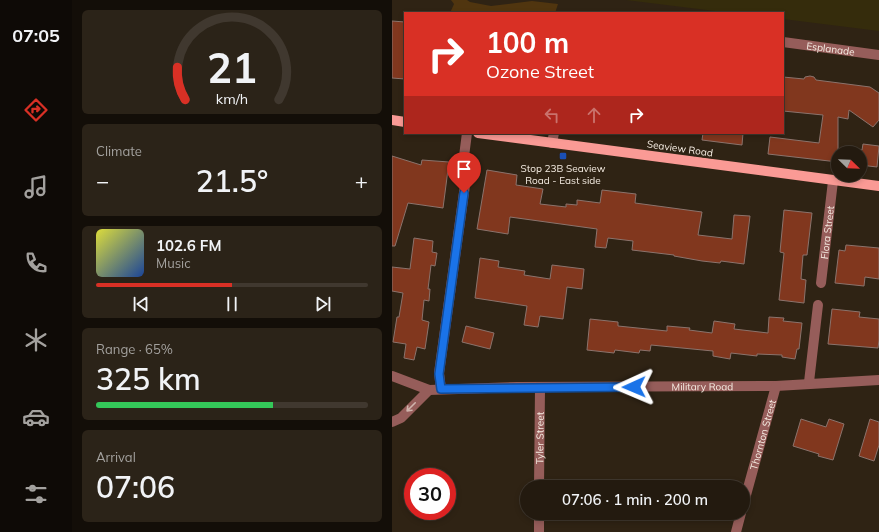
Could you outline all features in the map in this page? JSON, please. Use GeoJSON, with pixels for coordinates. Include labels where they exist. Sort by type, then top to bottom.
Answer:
{"type":"FeatureCollection","features":[{"type":"Feature","properties":{"kind":"main road"},"geometry":{"type":"LineString","coordinates":[[392,120],[404,122]]}},
{"type":"Feature","properties":{"kind":"main road","name":"Seaview Road"},"geometry":{"type":"LineString","coordinates":[[493,134],[553,138],[831,181]]}},
{"type":"Feature","properties":{"kind":"main road","name":"Seaview Road"},"geometry":{"type":"LineString","coordinates":[[842,182],[879,186]]}},
{"type":"Feature","properties":{"kind":"street","name":"Esplanade"},"geometry":{"type":"LineString","coordinates":[[784,42],[879,55]]}},
{"type":"Feature","properties":{"kind":"street"},"geometry":{"type":"LineString","coordinates":[[441,389],[439,374],[466,178],[463,164],[467,134]]}},
{"type":"Feature","properties":{"kind":"street","name":"Flora Street"},"geometry":{"type":"LineString","coordinates":[[821,283],[833,182]]}},
{"type":"Feature","properties":{"kind":"street"},"geometry":{"type":"LineString","coordinates":[[812,383],[809,382],[818,305]]}},
{"type":"Feature","properties":{"kind":"street","name":"Military Road"},"geometry":{"type":"LineString","coordinates":[[392,376],[429,390],[776,386],[879,380]]}},
{"type":"Feature","properties":{"kind":"street","name":"Thornton Street"},"geometry":{"type":"LineString","coordinates":[[750,481],[776,386]]}},
{"type":"Feature","properties":{"kind":"street","name":"Tyler Street"},"geometry":{"type":"LineString","coordinates":[[539,480],[540,388]]}},
{"type":"Feature","properties":{"kind":"street"},"geometry":{"type":"LineString","coordinates":[[392,422],[401,418],[429,390]]}},
{"type":"Feature","properties":{"kind":"street"},"geometry":{"type":"LineString","coordinates":[[539,520],[539,532]]}},
{"type":"Feature","properties":{"kind":"street"},"geometry":{"type":"LineString","coordinates":[[736,532],[739,520]]}},
{"type":"Feature","properties":{"kind":"shaded area"},"geometry":{"type":"Polygon","coordinates":[[[451,0],[467,0],[470,2],[491,6],[532,1],[558,4],[555,12],[450,12],[454,4],[451,0]]]}},
{"type":"Feature","properties":{"kind":"sand"},"geometry":{"type":"Polygon","coordinates":[[[626,0],[879,0],[879,31],[784,19],[784,12],[723,12],[626,0]]]}},
{"type":"Feature","properties":{"kind":"building"},"geometry":{"type":"Polygon","coordinates":[[[392,21],[404,22],[404,79],[392,78],[392,21]]]}},
{"type":"Feature","properties":{"kind":"building"},"geometry":{"type":"Polygon","coordinates":[[[810,76],[814,77],[816,80],[870,87],[879,93],[879,120],[873,127],[849,110],[848,119],[838,117],[838,146],[831,146],[831,161],[768,154],[770,137],[819,143],[823,115],[784,111],[784,77],[804,79],[805,77],[810,76]]]}},
{"type":"Feature","properties":{"kind":"building"},"geometry":{"type":"Polygon","coordinates":[[[703,134],[743,134],[742,145],[702,140],[703,134]]]}},
{"type":"Feature","properties":{"kind":"building"},"geometry":{"type":"Polygon","coordinates":[[[863,144],[879,146],[877,167],[867,166],[867,146],[863,146],[863,144]]]}},
{"type":"Feature","properties":{"kind":"building"},"geometry":{"type":"Polygon","coordinates":[[[392,156],[421,165],[422,160],[449,162],[443,208],[408,203],[395,246],[392,246],[392,156]]]}},
{"type":"Feature","properties":{"kind":"building"},"geometry":{"type":"Polygon","coordinates":[[[487,170],[517,175],[516,185],[543,189],[540,204],[566,207],[566,204],[577,205],[577,200],[600,203],[602,190],[636,194],[635,203],[702,212],[698,235],[732,239],[734,215],[750,216],[744,264],[721,261],[720,263],[702,261],[674,255],[632,250],[633,241],[608,238],[606,248],[595,247],[597,229],[510,217],[508,234],[477,229],[487,170]]]}},
{"type":"Feature","properties":{"kind":"building"},"geometry":{"type":"Polygon","coordinates":[[[784,210],[812,213],[807,255],[803,255],[801,279],[806,280],[804,303],[779,300],[784,253],[780,252],[784,210]]]}},
{"type":"Feature","properties":{"kind":"building"},"geometry":{"type":"Polygon","coordinates":[[[414,238],[433,241],[432,252],[437,253],[435,266],[431,265],[428,289],[430,289],[429,301],[424,300],[422,320],[429,322],[425,349],[417,347],[414,360],[404,358],[406,344],[393,342],[403,293],[392,291],[392,267],[410,269],[414,238]]]}},
{"type":"Feature","properties":{"kind":"building"},"geometry":{"type":"Polygon","coordinates":[[[846,245],[879,248],[879,279],[865,277],[864,286],[835,283],[839,250],[845,251],[846,245]]]}},
{"type":"Feature","properties":{"kind":"building"},"geometry":{"type":"Polygon","coordinates":[[[480,258],[499,261],[498,267],[525,271],[524,275],[550,279],[552,265],[584,269],[582,289],[567,287],[563,319],[540,316],[538,327],[524,325],[527,306],[475,298],[480,258]]]}},
{"type":"Feature","properties":{"kind":"building"},"geometry":{"type":"Polygon","coordinates":[[[832,309],[860,312],[859,317],[879,319],[878,348],[828,344],[832,309]]]}},
{"type":"Feature","properties":{"kind":"building"},"geometry":{"type":"Polygon","coordinates":[[[769,317],[784,318],[783,321],[802,323],[799,349],[797,349],[795,359],[782,357],[782,355],[757,354],[757,356],[731,353],[730,359],[713,356],[713,351],[651,345],[650,351],[640,350],[639,353],[615,350],[614,353],[587,350],[590,319],[618,322],[618,326],[667,331],[667,326],[690,328],[689,330],[712,333],[714,321],[735,324],[734,329],[768,333],[769,317]]]}},
{"type":"Feature","properties":{"kind":"building"},"geometry":{"type":"Polygon","coordinates":[[[466,326],[494,333],[490,349],[462,342],[466,326]]]}},
{"type":"Feature","properties":{"kind":"building"},"geometry":{"type":"Polygon","coordinates":[[[801,419],[826,427],[829,419],[844,424],[833,460],[793,446],[801,419]]]}},
{"type":"Feature","properties":{"kind":"building"},"geometry":{"type":"Polygon","coordinates":[[[870,419],[879,422],[879,445],[874,461],[859,456],[870,419]]]}},
{"type":"Feature","properties":{"kind":"place","name":"Stop 23B Seaview Road - East side"},"geometry":{"type":"Point","coordinates":[563,156]}},
{"type":"Feature","properties":{"kind":"route"},"geometry":{"type":"LineString","coordinates":[[464,193],[439,374],[441,389],[634,387]]}}]}
